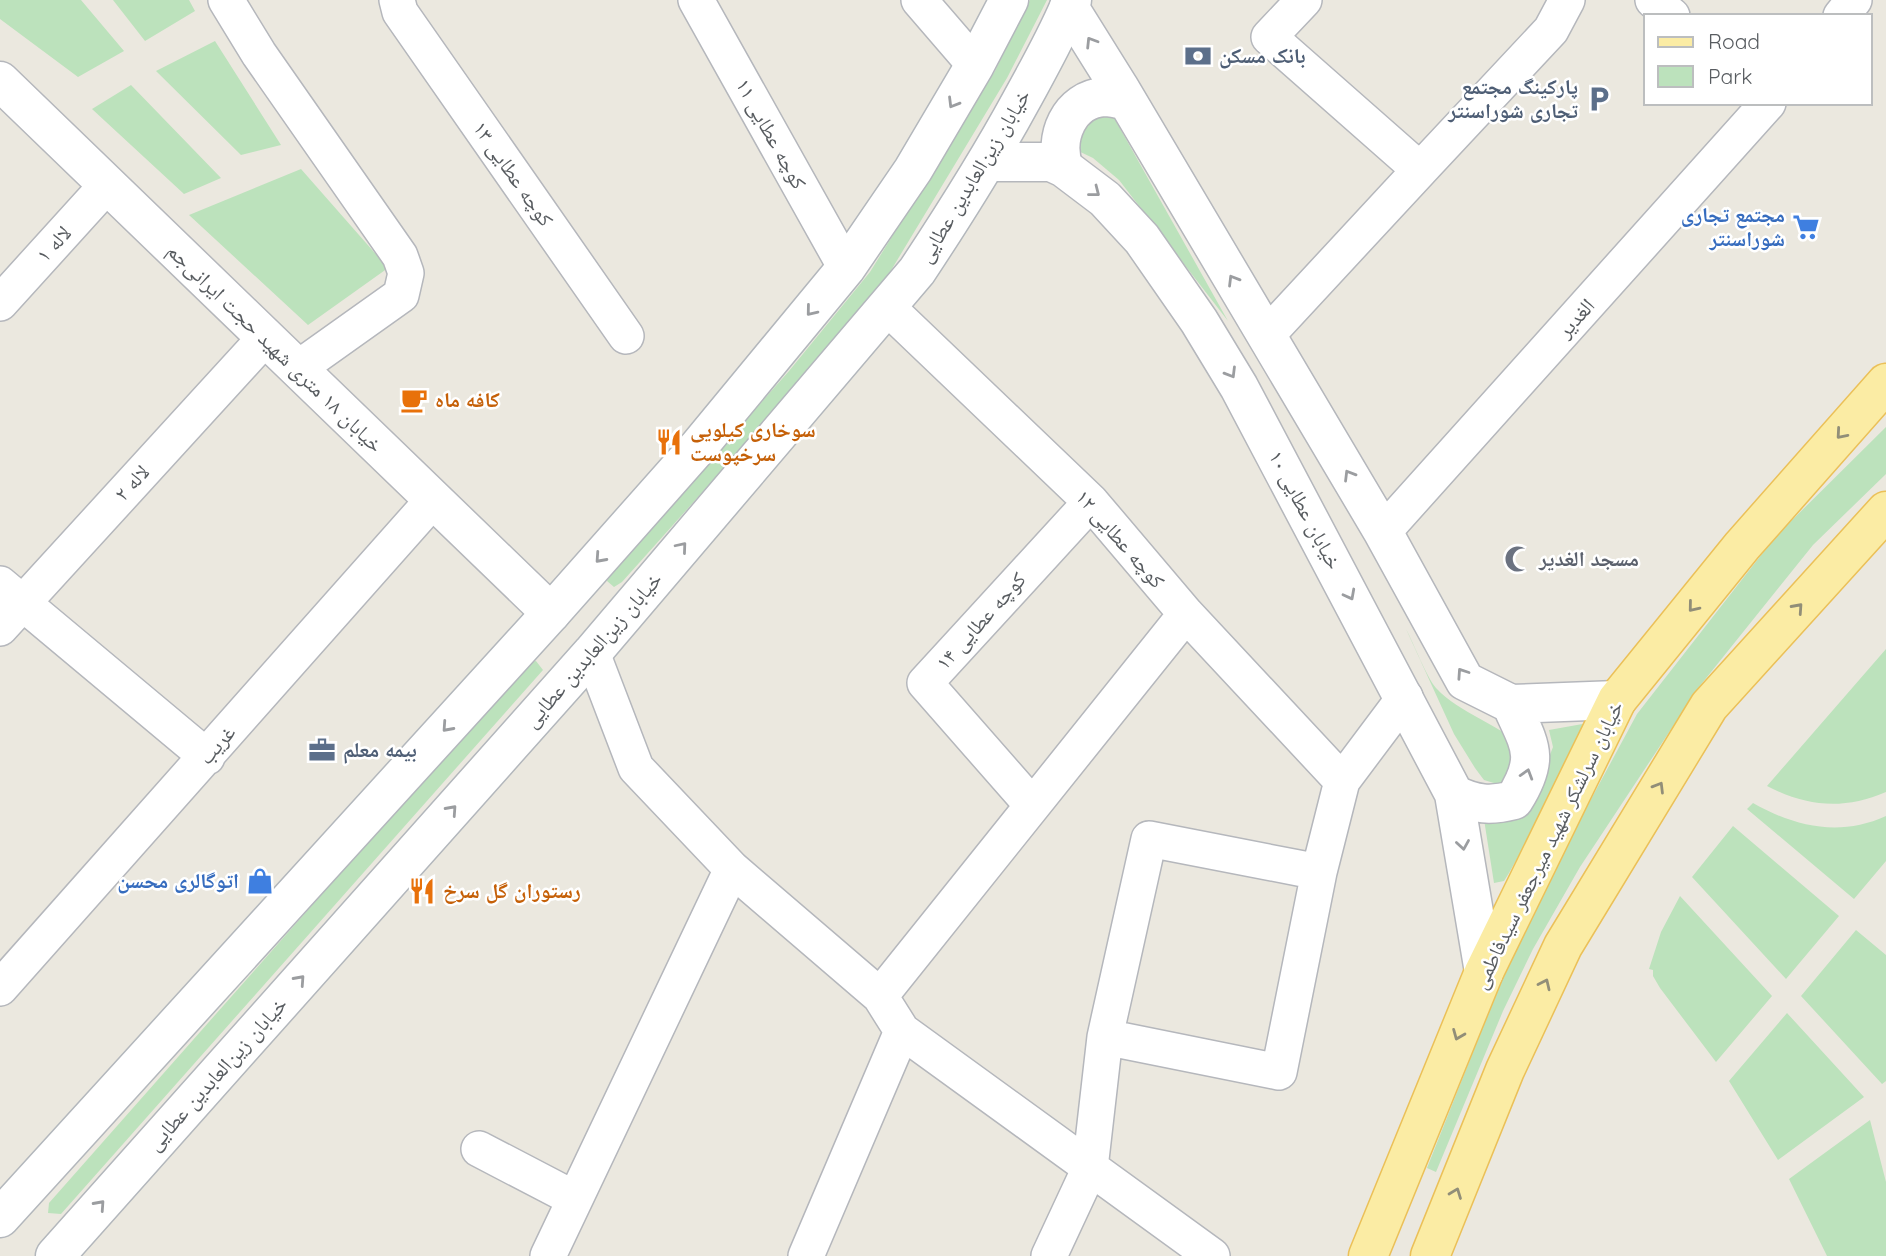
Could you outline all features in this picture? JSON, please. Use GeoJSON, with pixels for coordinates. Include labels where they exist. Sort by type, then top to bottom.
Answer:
{"type":"FeatureCollection","features":[{"type":"Feature","properties":{"kind":"main road"},"geometry":{"type":"LineString","coordinates":[[0,1218],[551,613],[699,446],[846,268],[913,170],[975,65],[1009,0]]}},
{"type":"Feature","properties":{"kind":"main road"},"geometry":{"type":"LineString","coordinates":[[1070,4],[1383,532],[1465,681],[1511,704],[1617,700]]}},
{"type":"Feature","properties":{"kind":"main road","name":"خیابان زین‌العابدین عطایی"},"geometry":{"type":"LineString","coordinates":[[55,1256],[592,653],[887,307],[964,202],[1033,79],[1070,4]]}},
{"type":"Feature","properties":{"kind":"main road","name":"خیابان ۱۸ متری شهید حجت ایرانی‌جم"},"geometry":{"type":"LineString","coordinates":[[0,81],[592,653]]}},
{"type":"Feature","properties":{"kind":"main road"},"geometry":{"type":"LineString","coordinates":[[1064,168],[1060,147],[1065,124],[1072,113],[1081,104],[1095,99],[1106,97],[1126,101]]}},
{"type":"Feature","properties":{"kind":"main road","name":"خیابان عطایی ۱۰"},"geometry":{"type":"LineString","coordinates":[[988,162],[1051,162],[1064,168],[1105,199],[1142,239],[1199,321],[1240,387],[1454,794],[1484,972]]}},
{"type":"Feature","properties":{"kind":"main road","name":"خیابان سرلشکر شهید میرجعفر سیدفاطمی"},"geometry":{"type":"LineString","coordinates":[[1368,1256],[1484,972],[1617,700],[1742,546],[1886,383]]}},
{"type":"Feature","properties":{"kind":"main road"},"geometry":{"type":"LineString","coordinates":[[1430,1256],[1505,1070],[1563,946],[1709,706],[1886,511]]}},
{"type":"Feature","properties":{"kind":"main road"},"geometry":{"type":"LineString","coordinates":[[1454,794],[1471,803],[1495,805],[1514,800],[1520,791],[1530,770],[1531,748],[1511,704]]}},
{"type":"Feature","properties":{"kind":"street"},"geometry":{"type":"LineString","coordinates":[[226,0],[259,54],[400,256],[406,273],[401,295],[298,369]]}},
{"type":"Feature","properties":{"kind":"street","name":"کوچه عطایی ۱۱"},"geometry":{"type":"LineString","coordinates":[[696,0],[846,268]]}},
{"type":"Feature","properties":{"kind":"street"},"geometry":{"type":"LineString","coordinates":[[919,0],[975,65]]}},
{"type":"Feature","properties":{"kind":"street"},"geometry":{"type":"LineString","coordinates":[[1304,0],[1269,37],[1420,170]]}},
{"type":"Feature","properties":{"kind":"street"},"geometry":{"type":"LineString","coordinates":[[1266,336],[1551,30],[1567,0]]}},
{"type":"Feature","properties":{"kind":"street"},"geometry":{"type":"LineString","coordinates":[[1653,0],[1670,14]]}},
{"type":"Feature","properties":{"kind":"street"},"geometry":{"type":"LineString","coordinates":[[1843,14],[1854,0]]}},
{"type":"Feature","properties":{"kind":"street","name":"کوچه عطایی ۱۳"},"geometry":{"type":"LineString","coordinates":[[407,4],[626,336]]}},
{"type":"Feature","properties":{"kind":"street","name":"الغدیر"},"geometry":{"type":"LineString","coordinates":[[1383,532],[1766,105]]}},
{"type":"Feature","properties":{"kind":"street","name":"لاله ۱"},"geometry":{"type":"LineString","coordinates":[[0,303],[107,185]]}},
{"type":"Feature","properties":{"kind":"street","name":"کوچه عطایی ۱۲"},"geometry":{"type":"LineString","coordinates":[[887,307],[1091,502],[1186,614],[1342,781]]}},
{"type":"Feature","properties":{"kind":"street","name":"لاله ۲"},"geometry":{"type":"LineString","coordinates":[[8,605],[265,338]]}},
{"type":"Feature","properties":{"kind":"street","name":"غریب"},"geometry":{"type":"LineString","coordinates":[[0,988],[433,500]]}},
{"type":"Feature","properties":{"kind":"street","name":"کوچه عطایی ۱۴"},"geometry":{"type":"LineString","coordinates":[[1032,805],[925,683],[1091,502]]}},
{"type":"Feature","properties":{"kind":"street"},"geometry":{"type":"LineString","coordinates":[[8,605],[207,757]]}},
{"type":"Feature","properties":{"kind":"street"},"geometry":{"type":"LineString","coordinates":[[880,996],[1186,614]]}},
{"type":"Feature","properties":{"kind":"street"},"geometry":{"type":"LineString","coordinates":[[592,653],[636,768],[732,869],[880,996],[902,1031],[1212,1256]]}},
{"type":"Feature","properties":{"kind":"street"},"geometry":{"type":"LineString","coordinates":[[1105,1037],[1279,1072],[1319,872],[1342,781],[1405,697]]}},
{"type":"Feature","properties":{"kind":"street"},"geometry":{"type":"LineString","coordinates":[[1049,1256],[1090,1168],[1105,1037],[1149,839],[1319,872]]}},
{"type":"Feature","properties":{"kind":"street"},"geometry":{"type":"LineString","coordinates":[[548,1256],[732,869]]}},
{"type":"Feature","properties":{"kind":"street"},"geometry":{"type":"LineString","coordinates":[[806,1256],[902,1031]]}},
{"type":"Feature","properties":{"kind":"street"},"geometry":{"type":"LineString","coordinates":[[479,1149],[575,1199]]}},
{"type":"Feature","properties":{"kind":"green space"},"geometry":{"type":"Polygon","coordinates":[[[0,0],[81,0],[124,51],[78,77],[0,19],[0,0]]]}},
{"type":"Feature","properties":{"kind":"green space"},"geometry":{"type":"Polygon","coordinates":[[[113,0],[189,0],[195,11],[145,41],[113,0]]]}},
{"type":"Feature","properties":{"kind":"green space"},"geometry":{"type":"Polygon","coordinates":[[[1030,0],[1047,0],[1007,78],[884,282],[801,382],[622,582],[614,587],[607,581],[609,574],[789,371],[870,272],[995,71],[1030,0]]]}},
{"type":"Feature","properties":{"kind":"green space"},"geometry":{"type":"Polygon","coordinates":[[[215,41],[281,145],[241,155],[156,71],[215,41]]]}},
{"type":"Feature","properties":{"kind":"green space"},"geometry":{"type":"Polygon","coordinates":[[[131,85],[221,178],[184,194],[92,109],[131,85]]]}},
{"type":"Feature","properties":{"kind":"green space"},"geometry":{"type":"Polygon","coordinates":[[[1108,107],[1228,321],[1119,180],[1093,158],[1070,147],[1086,124],[1108,107]]]}},
{"type":"Feature","properties":{"kind":"green space"},"geometry":{"type":"Polygon","coordinates":[[[301,169],[388,268],[308,325],[189,215],[301,169]]]}},
{"type":"Feature","properties":{"kind":"green space"},"geometry":{"type":"Polygon","coordinates":[[[1886,427],[1886,474],[1813,545],[1699,687],[1580,867],[1533,949],[1503,1011],[1436,1172],[1427,1168],[1535,903],[1637,714],[1776,536],[1886,427]]]}},
{"type":"Feature","properties":{"kind":"green space"},"geometry":{"type":"Polygon","coordinates":[[[1406,629],[1436,688],[1456,705],[1502,731],[1522,747],[1509,781],[1497,784],[1484,780],[1475,768],[1454,734],[1406,629]]]}},
{"type":"Feature","properties":{"kind":"green space"},"geometry":{"type":"Polygon","coordinates":[[[1886,649],[1886,792],[1855,802],[1826,804],[1797,798],[1767,786],[1886,649]]]}},
{"type":"Feature","properties":{"kind":"green space"},"geometry":{"type":"Polygon","coordinates":[[[536,661],[543,670],[61,1214],[48,1213],[49,1203],[526,663],[536,661]]]}},
{"type":"Feature","properties":{"kind":"green space"},"geometry":{"type":"Polygon","coordinates":[[[1588,723],[1509,873],[1504,881],[1494,883],[1483,813],[1544,770],[1553,747],[1549,730],[1588,723]]]}},
{"type":"Feature","properties":{"kind":"green space"},"geometry":{"type":"Polygon","coordinates":[[[1753,803],[1785,818],[1818,826],[1852,826],[1886,816],[1886,861],[1854,899],[1747,809],[1753,803]]]}},
{"type":"Feature","properties":{"kind":"green space"},"geometry":{"type":"Polygon","coordinates":[[[1733,826],[1839,916],[1786,979],[1692,877],[1733,826]]]}},
{"type":"Feature","properties":{"kind":"green space"},"geometry":{"type":"Polygon","coordinates":[[[1680,896],[1772,996],[1716,1062],[1660,988],[1653,976],[1653,970],[1649,969],[1661,932],[1680,896]]]}},
{"type":"Feature","properties":{"kind":"green space"},"geometry":{"type":"Polygon","coordinates":[[[1856,930],[1886,955],[1886,1081],[1882,1084],[1801,996],[1856,930]]]}},
{"type":"Feature","properties":{"kind":"green space"},"geometry":{"type":"Polygon","coordinates":[[[1787,1013],[1864,1097],[1778,1160],[1729,1081],[1787,1013]]]}},
{"type":"Feature","properties":{"kind":"green space"},"geometry":{"type":"Polygon","coordinates":[[[1870,1120],[1886,1182],[1886,1256],[1827,1256],[1789,1179],[1870,1120]]]}},
{"type":"Feature","properties":{"kind":"place","name":"بانک مسکن"},"geometry":{"type":"Point","coordinates":[1198,56]}},
{"type":"Feature","properties":{"kind":"place","name":"پارکینگ مجتمع تجاری شوراسنتر"},"geometry":{"type":"Point","coordinates":[1599,99]}},
{"type":"Feature","properties":{"kind":"place","name":"مجتمع تجاری شوراسنتر"},"geometry":{"type":"Point","coordinates":[1806,227]}},
{"type":"Feature","properties":{"kind":"place","name":"کافه ماه"},"geometry":{"type":"Point","coordinates":[414,400]}},
{"type":"Feature","properties":{"kind":"place","name":"سوخاری کیلویی سرخپوست"},"geometry":{"type":"Point","coordinates":[669,442]}},
{"type":"Feature","properties":{"kind":"place","name":"مسجد الغدیر"},"geometry":{"type":"Point","coordinates":[1518,559]}},
{"type":"Feature","properties":{"kind":"place","name":"بیمه معلم"},"geometry":{"type":"Point","coordinates":[322,750]}},
{"type":"Feature","properties":{"kind":"place","name":"اتوگالری محسن"},"geometry":{"type":"Point","coordinates":[260,881]}},
{"type":"Feature","properties":{"kind":"place","name":"رستوران گل سرخ"},"geometry":{"type":"Point","coordinates":[422,891]}}]}
